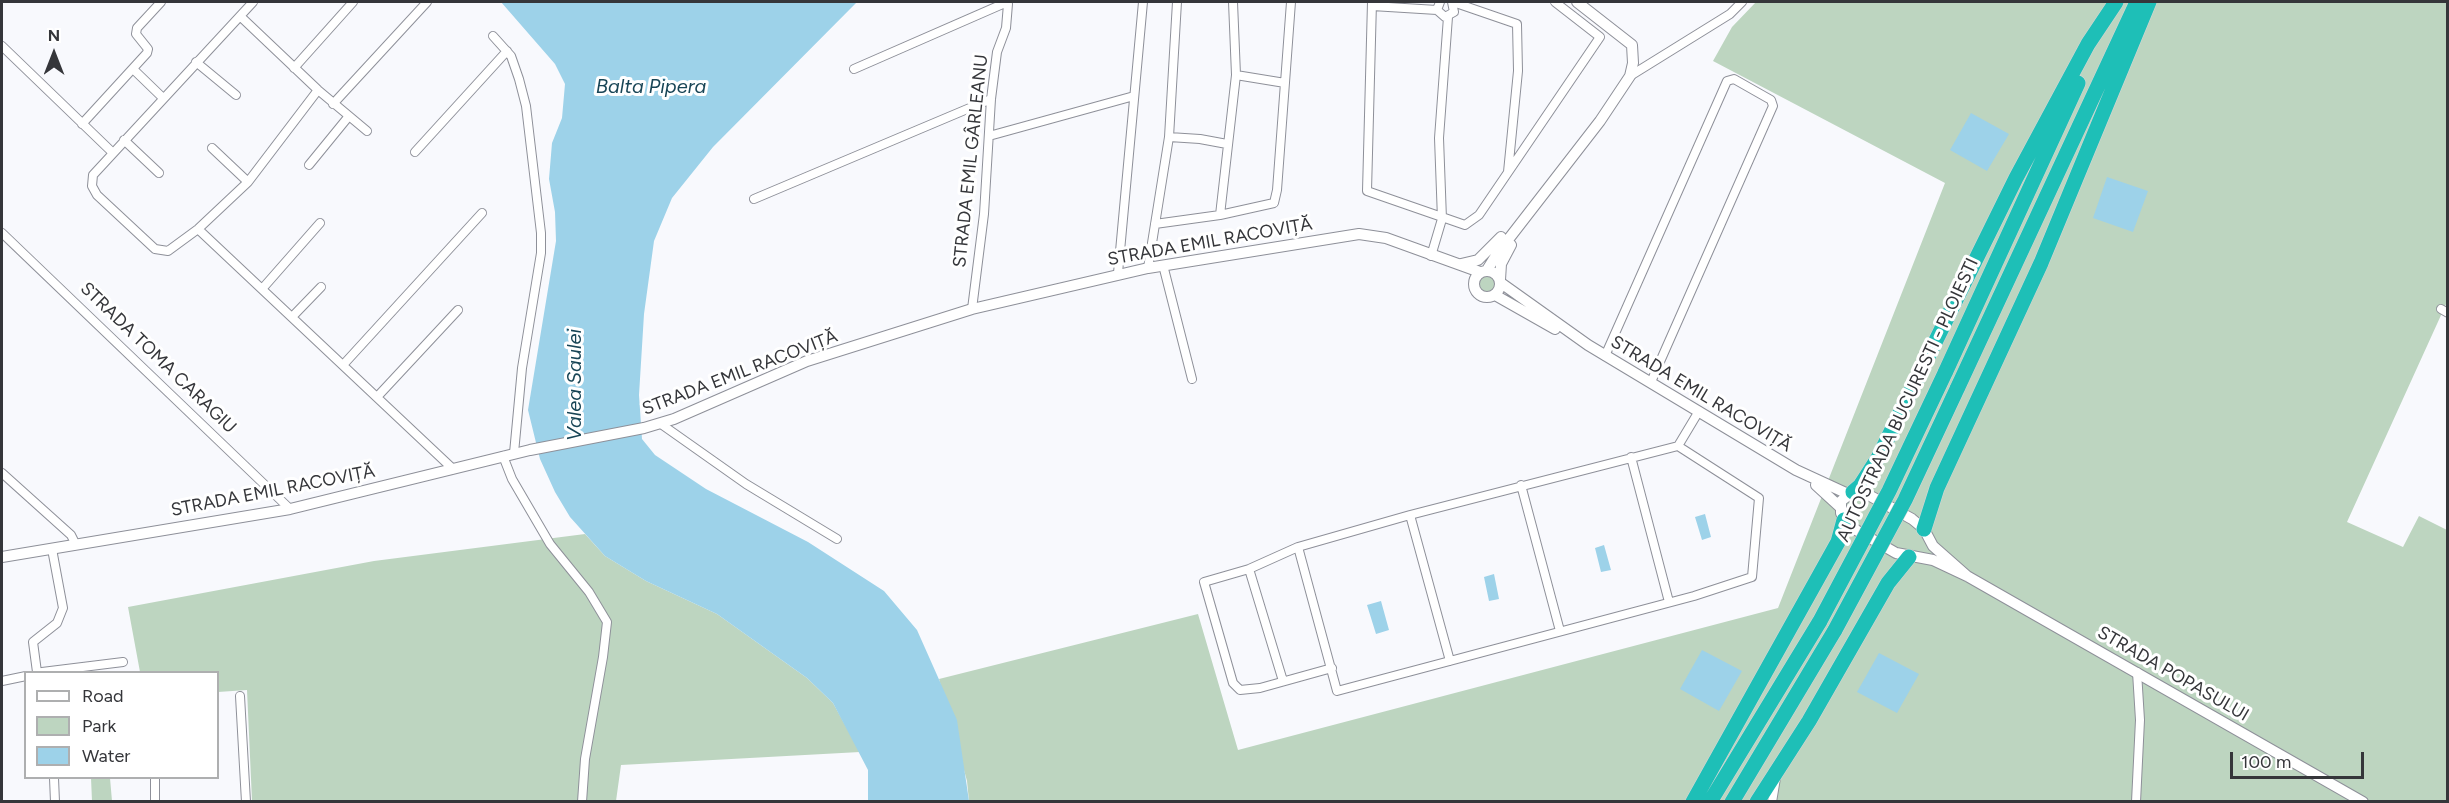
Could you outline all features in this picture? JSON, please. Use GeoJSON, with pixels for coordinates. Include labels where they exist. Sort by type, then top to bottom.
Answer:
{"type":"FeatureCollection","features":[{"type":"Feature","properties":{"kind":"highway","name":"AUTOSTRADA BUCURESTI - PLOIESTI"},"geometry":{"type":"LineString","coordinates":[[1710,801],[1820,621],[1889,491],[2116,2]]}},
{"type":"Feature","properties":{"kind":"highway"},"geometry":{"type":"LineString","coordinates":[[1851,493],[1860,486],[1878,458],[2016,178],[2088,44],[2116,2]]}},
{"type":"Feature","properties":{"kind":"highway","name":"AUTOSTRADA BUCURESTI - PLOIESTI"},"geometry":{"type":"LineString","coordinates":[[1732,801],[1835,630],[1905,500],[2138,2]]}},
{"type":"Feature","properties":{"kind":"highway"},"geometry":{"type":"LineString","coordinates":[[1925,533],[1937,488],[2041,263],[2149,2]]}},
{"type":"Feature","properties":{"kind":"highway"},"geometry":{"type":"LineString","coordinates":[[1693,801],[1838,542],[1842,514]]}},
{"type":"Feature","properties":{"kind":"highway"},"geometry":{"type":"LineString","coordinates":[[1757,801],[1778,771],[1888,584],[1912,557]]}},
{"type":"Feature","properties":{"kind":"street"},"geometry":{"type":"LineString","coordinates":[[82,123],[133,69],[148,49],[136,34],[137,28],[161,2]]}},
{"type":"Feature","properties":{"kind":"street"},"geometry":{"type":"LineString","coordinates":[[254,2],[93,175],[92,186],[97,195],[155,249],[168,251],[198,229],[248,182],[318,90]]}},
{"type":"Feature","properties":{"kind":"street"},"geometry":{"type":"LineString","coordinates":[[294,68],[353,2]]}},
{"type":"Feature","properties":{"kind":"street"},"geometry":{"type":"LineString","coordinates":[[333,104],[427,2]]}},
{"type":"Feature","properties":{"kind":"street"},"geometry":{"type":"LineString","coordinates":[[1118,273],[1143,2]]}},
{"type":"Feature","properties":{"kind":"street"},"geometry":{"type":"LineString","coordinates":[[1148,268],[1169,137],[1177,2]]}},
{"type":"Feature","properties":{"kind":"street"},"geometry":{"type":"LineString","coordinates":[[1220,215],[1236,75],[1233,2]]}},
{"type":"Feature","properties":{"kind":"street"},"geometry":{"type":"LineString","coordinates":[[1155,224],[1220,215],[1274,203],[1277,190],[1291,2]]}},
{"type":"Feature","properties":{"kind":"street"},"geometry":{"type":"LineString","coordinates":[[1431,256],[1442,219],[1439,138],[1448,17],[1454,12],[1452,2]]}},
{"type":"Feature","properties":{"kind":"street"},"geometry":{"type":"LineString","coordinates":[[1452,2],[1517,24],[1518,71],[1508,173]]}},
{"type":"Feature","properties":{"kind":"street"},"geometry":{"type":"LineString","coordinates":[[1448,17],[1442,16],[1439,4],[1372,4],[1367,191],[1442,219],[1465,225],[1472,222],[1508,173],[1599,37],[1555,2]]}},
{"type":"Feature","properties":{"kind":"street"},"geometry":{"type":"LineString","coordinates":[[1480,274],[1600,121],[1630,76],[1633,63],[1632,45],[1577,2]]}},
{"type":"Feature","properties":{"kind":"street","name":"STRADA EMIL GÂRLEANU"},"geometry":{"type":"LineString","coordinates":[[854,69],[1005,3],[1008,4],[1006,28],[997,52],[984,214],[972,309]]}},
{"type":"Feature","properties":{"kind":"street"},"geometry":{"type":"LineString","coordinates":[[1630,76],[1685,43],[1739,3]]}},
{"type":"Feature","properties":{"kind":"street"},"geometry":{"type":"LineString","coordinates":[[240,16],[333,104],[367,131]]}},
{"type":"Feature","properties":{"kind":"street"},"geometry":{"type":"LineString","coordinates":[[493,36],[507,51],[519,79],[526,106],[541,233],[541,252],[508,455],[512,479],[550,544],[589,592],[607,622],[585,759],[582,801]]}},
{"type":"Feature","properties":{"kind":"street"},"geometry":{"type":"LineString","coordinates":[[2,46],[113,153]]}},
{"type":"Feature","properties":{"kind":"street"},"geometry":{"type":"LineString","coordinates":[[415,152],[507,51]]}},
{"type":"Feature","properties":{"kind":"street"},"geometry":{"type":"LineString","coordinates":[[196,62],[236,95]]}},
{"type":"Feature","properties":{"kind":"street"},"geometry":{"type":"LineString","coordinates":[[133,69],[163,98]]}},
{"type":"Feature","properties":{"kind":"street"},"geometry":{"type":"LineString","coordinates":[[1236,75],[1285,83]]}},
{"type":"Feature","properties":{"kind":"street"},"geometry":{"type":"LineString","coordinates":[[1605,356],[1727,81],[1734,79],[1771,100],[1773,106],[1651,382]]}},
{"type":"Feature","properties":{"kind":"street"},"geometry":{"type":"LineString","coordinates":[[989,136],[1134,96]]}},
{"type":"Feature","properties":{"kind":"street"},"geometry":{"type":"LineString","coordinates":[[754,199],[992,99]]}},
{"type":"Feature","properties":{"kind":"street"},"geometry":{"type":"LineString","coordinates":[[309,165],[349,116]]}},
{"type":"Feature","properties":{"kind":"street"},"geometry":{"type":"LineString","coordinates":[[1169,137],[1227,144]]}},
{"type":"Feature","properties":{"kind":"street"},"geometry":{"type":"LineString","coordinates":[[124,140],[159,173]]}},
{"type":"Feature","properties":{"kind":"street"},"geometry":{"type":"LineString","coordinates":[[212,148],[248,182]]}},
{"type":"Feature","properties":{"kind":"street"},"geometry":{"type":"LineString","coordinates":[[1453,264],[1472,263],[1484,256],[1541,190],[1548,188]]}},
{"type":"Feature","properties":{"kind":"street"},"geometry":{"type":"LineString","coordinates":[[1495,295],[1500,281],[1501,264],[1506,253],[1544,201],[1548,188]]}},
{"type":"Feature","properties":{"kind":"street"},"geometry":{"type":"LineString","coordinates":[[343,364],[482,213]]}},
{"type":"Feature","properties":{"kind":"street"},"geometry":{"type":"LineString","coordinates":[[262,289],[320,223]]}},
{"type":"Feature","properties":{"kind":"street"},"geometry":{"type":"LineString","coordinates":[[198,229],[453,469]]}},
{"type":"Feature","properties":{"kind":"street","name":"STRADA TOMA CARAGIU"},"geometry":{"type":"LineString","coordinates":[[2,232],[290,509]]}},
{"type":"Feature","properties":{"kind":"street","name":"STRADA EMIL RACOVIȚĂ"},"geometry":{"type":"LineString","coordinates":[[2,557],[290,509],[508,455],[661,424],[807,361],[972,309],[1118,273],[1359,234],[1386,238],[1480,274],[1495,273],[1500,281],[1605,356],[1796,470],[1851,493]]}},
{"type":"Feature","properties":{"kind":"street"},"geometry":{"type":"LineString","coordinates":[[1163,265],[1192,379]]}},
{"type":"Feature","properties":{"kind":"street","name":"STRADA EMIL RACOVIȚĂ"},"geometry":{"type":"LineString","coordinates":[[1480,274],[1474,288],[1479,295],[1487,297],[1495,295],[1588,345]]}},
{"type":"Feature","properties":{"kind":"street"},"geometry":{"type":"LineString","coordinates":[[292,317],[321,287]]}},
{"type":"Feature","properties":{"kind":"street"},"geometry":{"type":"LineString","coordinates":[[377,397],[458,310]]}},
{"type":"Feature","properties":{"kind":"street"},"geometry":{"type":"LineString","coordinates":[[1332,668],[1260,688],[1240,690],[1233,683],[1204,582],[1249,569],[1298,547],[1680,443],[1699,411]]}},
{"type":"Feature","properties":{"kind":"street"},"geometry":{"type":"LineString","coordinates":[[661,424],[737,478],[837,539]]}},
{"type":"Feature","properties":{"kind":"street"},"geometry":{"type":"LineString","coordinates":[[1298,547],[1337,691],[1669,602],[1752,577],[1759,498],[1680,443]]}},
{"type":"Feature","properties":{"kind":"street"},"geometry":{"type":"LineString","coordinates":[[1631,457],[1669,602]]}},
{"type":"Feature","properties":{"kind":"street","name":"STRADA EMIL RACOVIȚĂ"},"geometry":{"type":"LineString","coordinates":[[1796,470],[1842,514]]}},
{"type":"Feature","properties":{"kind":"street"},"geometry":{"type":"LineString","coordinates":[[2,473],[71,535],[76,545]]}},
{"type":"Feature","properties":{"kind":"street"},"geometry":{"type":"LineString","coordinates":[[1521,485],[1560,631]]}},
{"type":"Feature","properties":{"kind":"street"},"geometry":{"type":"LineString","coordinates":[[1842,514],[1851,493]]}},
{"type":"Feature","properties":{"kind":"street","name":"STRADA POPASULUI"},"geometry":{"type":"LineString","coordinates":[[1851,493],[1871,496],[1925,533],[1967,576]]}},
{"type":"Feature","properties":{"kind":"street","name":"STRADA POPASULUI"},"geometry":{"type":"LineString","coordinates":[[1842,514],[1881,544],[1912,557],[1933,560],[1967,576],[2363,801]]}},
{"type":"Feature","properties":{"kind":"street"},"geometry":{"type":"LineString","coordinates":[[1410,515],[1450,661]]}},
{"type":"Feature","properties":{"kind":"street"},"geometry":{"type":"LineString","coordinates":[[1912,557],[1922,551],[1925,533]]}},
{"type":"Feature","properties":{"kind":"street"},"geometry":{"type":"LineString","coordinates":[[37,671],[33,642],[57,623],[63,608],[52,549]]}},
{"type":"Feature","properties":{"kind":"street"},"geometry":{"type":"LineString","coordinates":[[1249,569],[1282,681]]}},
{"type":"Feature","properties":{"kind":"street"},"geometry":{"type":"LineString","coordinates":[[50,671],[123,662]]}},
{"type":"Feature","properties":{"kind":"street"},"geometry":{"type":"LineString","coordinates":[[2136,801],[2140,720],[2137,672]]}},
{"type":"Feature","properties":{"kind":"street"},"geometry":{"type":"LineString","coordinates":[[2,681],[24,676]]}},
{"type":"Feature","properties":{"kind":"street"},"geometry":{"type":"LineString","coordinates":[[240,696],[246,801]]}},
{"type":"Feature","properties":{"kind":"street"},"geometry":{"type":"LineString","coordinates":[[1772,801],[1778,771]]}},
{"type":"Feature","properties":{"kind":"street"},"geometry":{"type":"LineString","coordinates":[[54,779],[55,801]]}},
{"type":"Feature","properties":{"kind":"street"},"geometry":{"type":"LineString","coordinates":[[155,779],[155,801]]}},
{"type":"Feature","properties":{"kind":"green space"},"geometry":{"type":"Polygon","coordinates":[[[1756,2],[2447,2],[2447,302],[2347,522],[2403,547],[2419,516],[2447,530],[2447,801],[969,801],[967,781],[939,679],[1198,614],[1238,750],[1778,608],[1945,183],[1713,61],[1732,27],[1756,2]]]}},
{"type":"Feature","properties":{"kind":"green space"},"geometry":{"type":"Polygon","coordinates":[[[1487,275],[1493,278],[1496,284],[1493,290],[1487,293],[1481,290],[1478,284],[1481,278],[1487,275]]]}},
{"type":"Feature","properties":{"kind":"green space"},"geometry":{"type":"Polygon","coordinates":[[[585,534],[605,556],[646,581],[717,614],[807,678],[833,703],[860,752],[621,765],[616,801],[252,801],[247,690],[219,692],[219,671],[140,671],[128,607],[374,561],[585,534]]]}},
{"type":"Feature","properties":{"kind":"green space"},"geometry":{"type":"Polygon","coordinates":[[[91,779],[110,779],[112,801],[92,801],[91,779]]]}},
{"type":"Feature","properties":{"kind":"water","name":"Balta Pipera"},"geometry":{"type":"Polygon","coordinates":[[[501,2],[857,2],[713,147],[672,198],[654,241],[644,314],[639,395],[642,439],[655,455],[706,489],[808,542],[884,591],[917,630],[957,720],[969,801],[868,801],[868,770],[833,703],[807,678],[717,614],[646,581],[605,556],[570,517],[555,492],[540,459],[528,410],[556,241],[555,212],[549,179],[552,143],[562,118],[565,84],[555,64],[501,2]]]}},
{"type":"Feature","properties":{"kind":"water"},"geometry":{"type":"Polygon","coordinates":[[[1971,113],[2009,134],[1987,171],[1950,150],[1971,113]]]}},
{"type":"Feature","properties":{"kind":"water"},"geometry":{"type":"Polygon","coordinates":[[[2107,177],[2148,191],[2133,232],[2093,218],[2107,177]]]}},
{"type":"Feature","properties":{"kind":"water"},"geometry":{"type":"Polygon","coordinates":[[[1705,514],[1711,537],[1702,540],[1695,517],[1705,514]]]}},
{"type":"Feature","properties":{"kind":"water"},"geometry":{"type":"Polygon","coordinates":[[[1604,545],[1611,570],[1601,572],[1595,548],[1604,545]]]}},
{"type":"Feature","properties":{"kind":"water"},"geometry":{"type":"Polygon","coordinates":[[[1494,574],[1499,599],[1489,601],[1484,577],[1494,574]]]}},
{"type":"Feature","properties":{"kind":"water"},"geometry":{"type":"Polygon","coordinates":[[[1381,601],[1389,630],[1376,634],[1367,605],[1381,601]]]}},
{"type":"Feature","properties":{"kind":"water"},"geometry":{"type":"Polygon","coordinates":[[[1702,650],[1742,671],[1719,711],[1680,689],[1702,650]]]}},
{"type":"Feature","properties":{"kind":"water"},"geometry":{"type":"Polygon","coordinates":[[[1879,653],[1919,674],[1897,713],[1857,692],[1879,653]]]}},
{"type":"Feature","properties":{"kind":"water label","name":"Valea Saulei"},"geometry":{"type":"Point","coordinates":[575,385]}}]}
